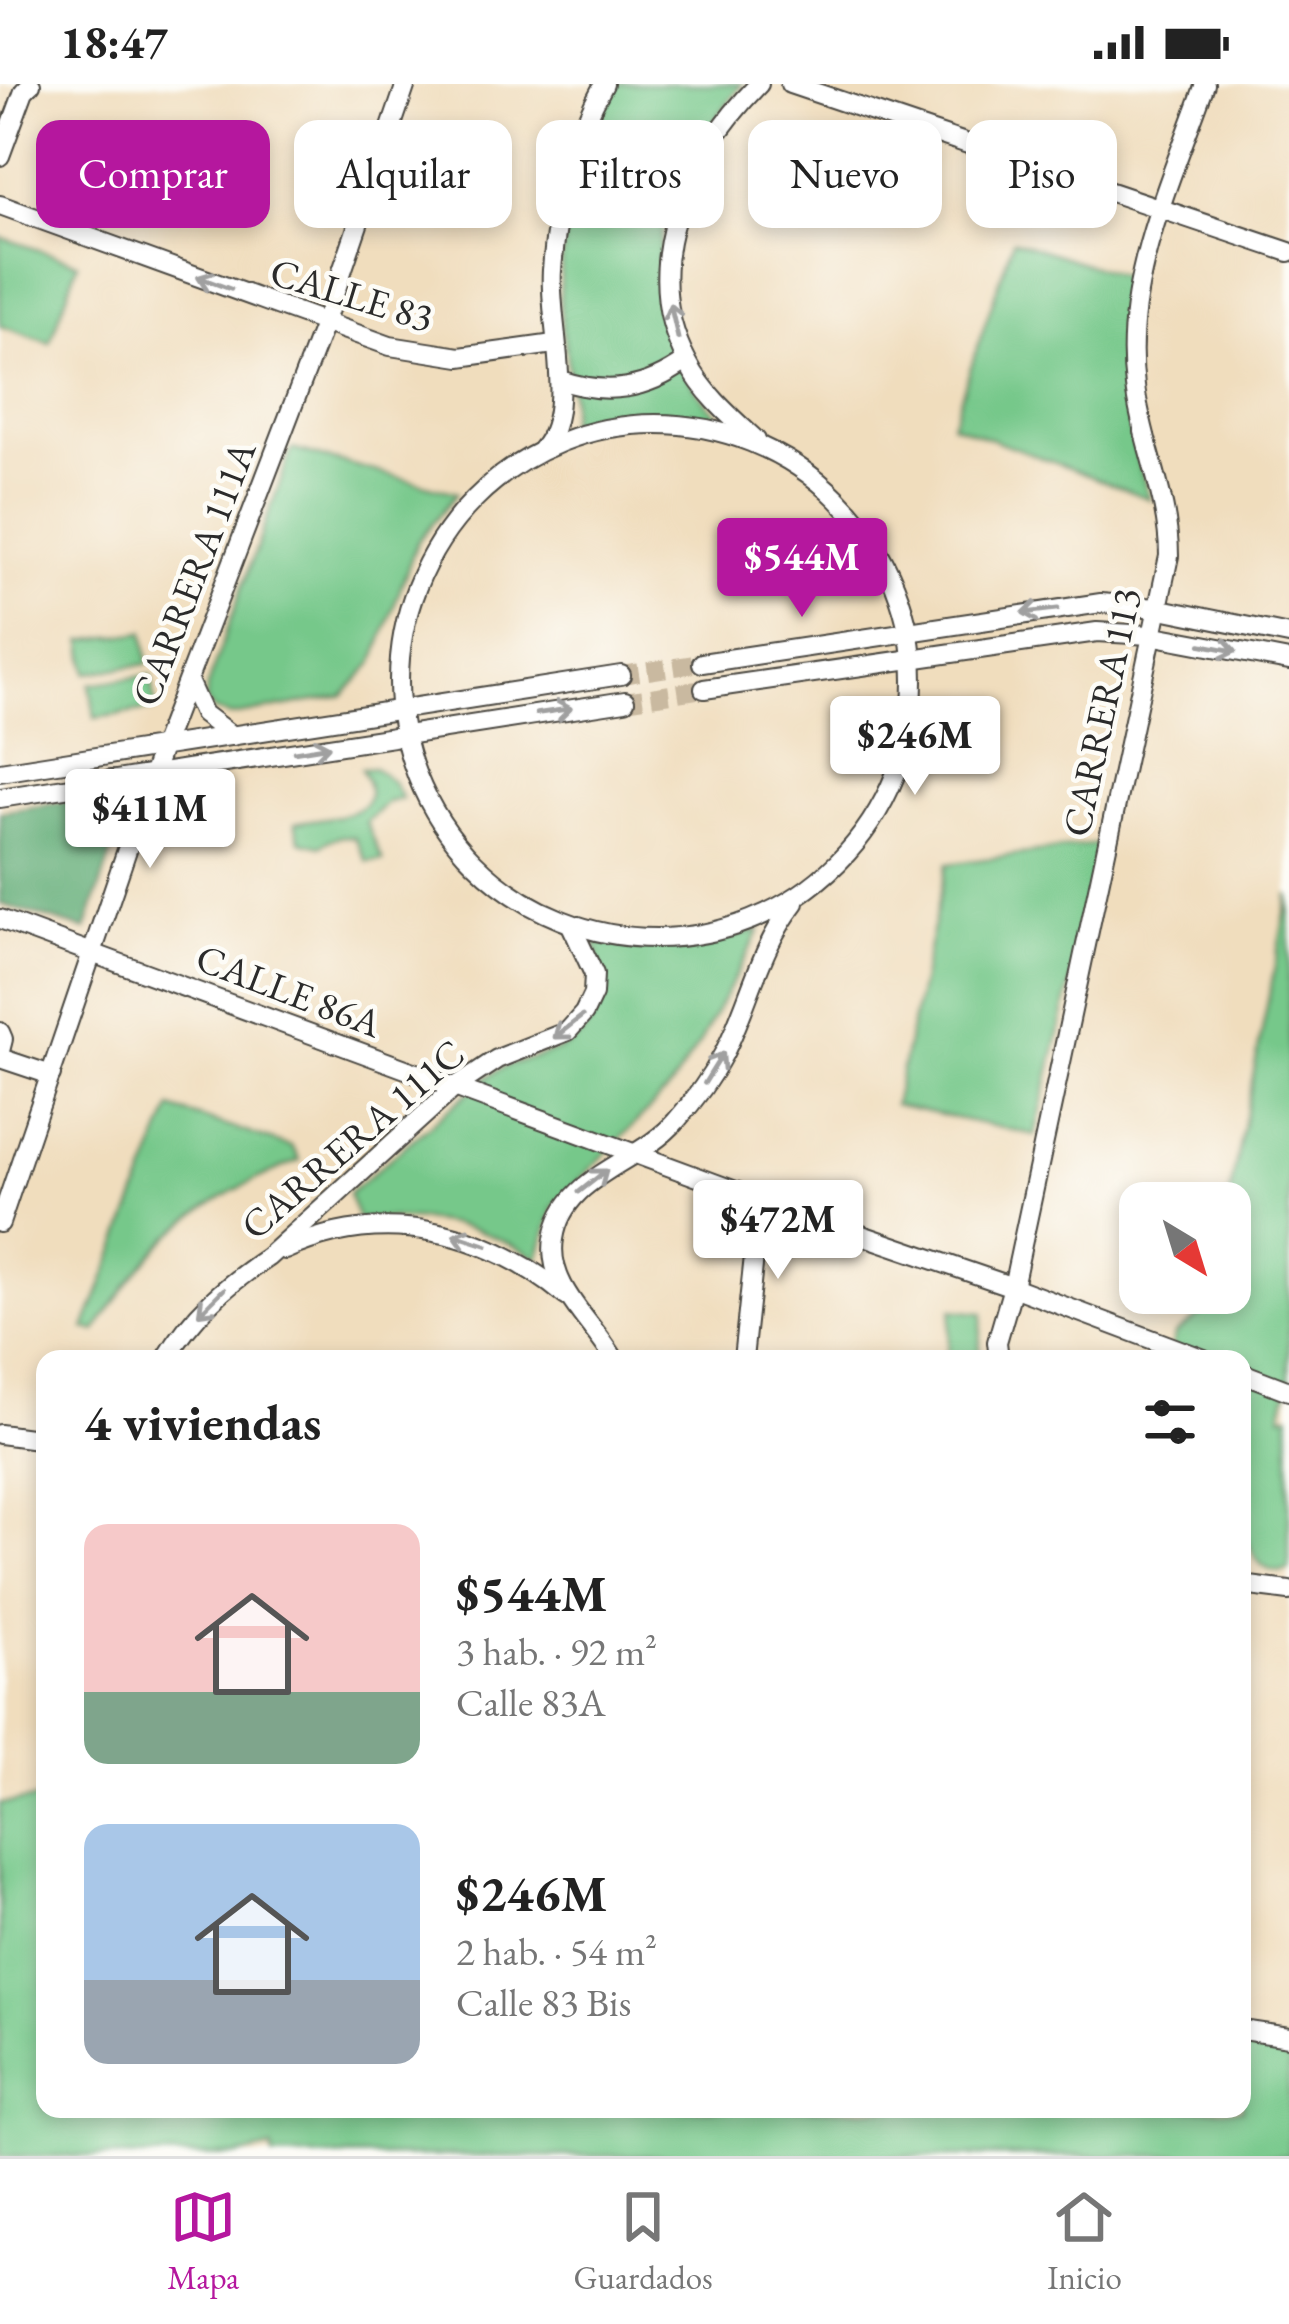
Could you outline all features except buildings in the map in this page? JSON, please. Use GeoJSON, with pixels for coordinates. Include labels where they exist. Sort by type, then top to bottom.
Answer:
{"type":"FeatureCollection","features":[{"type":"Feature","properties":{"kind":"street"},"geometry":{"type":"LineString","coordinates":[[0,156],[24,91],[31,84]]}},
{"type":"Feature","properties":{"kind":"street","name":"CARRERA 111A"},"geometry":{"type":"LineString","coordinates":[[0,1222],[162,747],[323,324],[406,84]]}},
{"type":"Feature","properties":{"kind":"street"},"geometry":{"type":"LineString","coordinates":[[540,452],[556,427],[561,408],[552,268],[562,195],[574,149],[604,84]]}},
{"type":"Feature","properties":{"kind":"street"},"geometry":{"type":"LineString","coordinates":[[759,84],[724,119],[693,168],[672,224],[666,270],[671,321],[686,361],[721,408],[764,447]]}},
{"type":"Feature","properties":{"kind":"street"},"geometry":{"type":"LineString","coordinates":[[790,84],[1289,252]]}},
{"type":"Feature","properties":{"kind":"street","name":"CARRERA 113"},"geometry":{"type":"LineString","coordinates":[[997,1350],[1169,556],[1165,500],[1140,421],[1132,334],[1162,207],[1205,84]]}},
{"type":"Feature","properties":{"kind":"street","name":"CALLE 83"},"geometry":{"type":"LineString","coordinates":[[0,205],[390,346],[460,357],[554,344]]}},
{"type":"Feature","properties":{"kind":"street"},"geometry":{"type":"LineString","coordinates":[[560,380],[604,391],[626,389],[668,374],[686,361]]}},
{"type":"Feature","properties":{"kind":"street"},"geometry":{"type":"LineString","coordinates":[[570,1299],[555,1267],[553,1243],[559,1216],[595,1178],[658,1140],[698,1093],[724,1054],[767,944],[806,890],[868,826],[890,787],[905,745],[913,701],[912,656],[895,584],[873,541],[843,503],[806,472],[764,447],[722,432],[632,425],[584,434],[540,452],[502,476],[441,540],[405,622],[399,710],[420,786],[446,832],[481,871],[523,902],[571,925],[610,935],[691,936],[751,920],[806,890]]}},
{"type":"Feature","properties":{"kind":"street"},"geometry":{"type":"LineString","coordinates":[[1289,634],[1156,608],[1102,603],[703,663],[705,689],[1097,632],[1150,635],[1289,662]]}},
{"type":"Feature","properties":{"kind":"street"},"geometry":{"type":"LineString","coordinates":[[812,646],[817,671]]}},
{"type":"Feature","properties":{"kind":"street"},"geometry":{"type":"LineString","coordinates":[[0,772],[620,676],[624,701],[0,799]]}},
{"type":"Feature","properties":{"kind":"street"},"geometry":{"type":"LineString","coordinates":[[188,680],[203,714],[232,736]]}},
{"type":"Feature","properties":{"kind":"street"},"geometry":{"type":"LineString","coordinates":[[475,697],[478,723]]}},
{"type":"Feature","properties":{"kind":"street"},"geometry":{"type":"LineString","coordinates":[[110,780],[132,806],[137,825]]}},
{"type":"Feature","properties":{"kind":"street","name":"CALLE 86A"},"geometry":{"type":"LineString","coordinates":[[0,920],[1180,1350]]}},
{"type":"Feature","properties":{"kind":"street","name":"CARRERA 111C"},"geometry":{"type":"LineString","coordinates":[[172,1350],[204,1306],[268,1257],[455,1087],[497,1059],[568,1031],[593,994],[594,974],[571,925]]}},
{"type":"Feature","properties":{"kind":"street"},"geometry":{"type":"LineString","coordinates":[[0,1032],[0,1055],[51,1076]]}},
{"type":"Feature","properties":{"kind":"street"},"geometry":{"type":"LineString","coordinates":[[744,1350],[760,1200]]}},
{"type":"Feature","properties":{"kind":"street"},"geometry":{"type":"LineString","coordinates":[[268,1257],[304,1241],[382,1226],[463,1237],[502,1251],[538,1272],[570,1299],[609,1350]]}},
{"type":"Feature","properties":{"kind":"street"},"geometry":{"type":"LineString","coordinates":[[1251,1376],[1289,1391]]}},
{"type":"Feature","properties":{"kind":"street"},"geometry":{"type":"LineString","coordinates":[[0,1434],[36,1439]]}},
{"type":"Feature","properties":{"kind":"street"},"geometry":{"type":"LineString","coordinates":[[1251,1587],[1289,1591]]}},
{"type":"Feature","properties":{"kind":"street"},"geometry":{"type":"LineString","coordinates":[[1251,2031],[1289,2037]]}},
{"type":"Feature","properties":{"kind":"green space"},"geometry":{"type":"Polygon","coordinates":[[[617,84],[742,84],[716,120],[600,120],[617,84]]]}},
{"type":"Feature","properties":{"kind":"green space"},"geometry":{"type":"Polygon","coordinates":[[[567,228],[663,228],[658,262],[668,331],[679,361],[702,398],[735,430],[649,418],[607,422],[564,436],[571,402],[560,298],[567,228]]]}},
{"type":"Feature","properties":{"kind":"green space"},"geometry":{"type":"Polygon","coordinates":[[[0,237],[78,263],[50,343],[0,326],[0,237]]]}},
{"type":"Feature","properties":{"kind":"green space"},"geometry":{"type":"Polygon","coordinates":[[[1013,240],[1126,277],[1124,390],[1150,499],[952,424],[1013,240]]]}},
{"type":"Feature","properties":{"kind":"green space"},"geometry":{"type":"Polygon","coordinates":[[[292,449],[457,493],[417,542],[374,662],[343,696],[232,716],[214,711],[206,701],[207,686],[292,449]]]}},
{"type":"Feature","properties":{"kind":"green space"},"geometry":{"type":"Polygon","coordinates":[[[144,632],[148,664],[87,673],[83,641],[144,632]]]}},
{"type":"Feature","properties":{"kind":"green space"},"geometry":{"type":"Polygon","coordinates":[[[151,675],[156,709],[95,718],[90,684],[151,675]]]}},
{"type":"Feature","properties":{"kind":"green space"},"geometry":{"type":"Polygon","coordinates":[[[374,768],[393,782],[402,799],[388,802],[366,822],[383,861],[367,862],[355,838],[337,837],[320,846],[300,841],[295,823],[339,816],[363,806],[369,798],[361,769],[374,768]]]}},
{"type":"Feature","properties":{"kind":"green space"},"geometry":{"type":"Polygon","coordinates":[[[108,795],[124,815],[86,930],[0,904],[0,812],[108,795]]]}},
{"type":"Feature","properties":{"kind":"green space"},"geometry":{"type":"Polygon","coordinates":[[[1104,843],[1035,1135],[894,1105],[947,864],[1104,843]]]}},
{"type":"Feature","properties":{"kind":"green space"},"geometry":{"type":"Polygon","coordinates":[[[1289,894],[1289,1383],[1281,1415],[1289,1414],[1289,1570],[1266,1568],[1251,1549],[1251,1350],[1171,1350],[1175,1334],[1202,1314],[1251,1314],[1251,1182],[1232,1182],[1289,894]]]}},
{"type":"Feature","properties":{"kind":"green space"},"geometry":{"type":"Polygon","coordinates":[[[760,930],[669,1089],[554,1206],[538,1259],[495,1237],[451,1224],[358,1219],[348,1194],[487,1077],[558,1050],[584,1031],[600,990],[595,943],[679,945],[760,930]]]}},
{"type":"Feature","properties":{"kind":"green space"},"geometry":{"type":"Polygon","coordinates":[[[171,1108],[292,1147],[300,1160],[233,1192],[182,1226],[139,1270],[96,1331],[85,1329],[171,1108]]]}},
{"type":"Feature","properties":{"kind":"green space"},"geometry":{"type":"Polygon","coordinates":[[[952,1310],[983,1313],[979,1350],[947,1350],[952,1310]]]}},
{"type":"Feature","properties":{"kind":"green space"},"geometry":{"type":"Polygon","coordinates":[[[36,1799],[36,2118],[1251,2118],[1251,2039],[1289,2045],[1289,2156],[273,2156],[273,2148],[236,2156],[0,2156],[0,1804],[36,1799]]]}},
{"type":"Feature","properties":{"kind":"tunnel"},"geometry":{"type":"LineString","coordinates":[[621,675],[702,663]]}},
{"type":"Feature","properties":{"kind":"tunnel"},"geometry":{"type":"LineString","coordinates":[[625,701],[704,689]]}}]}
